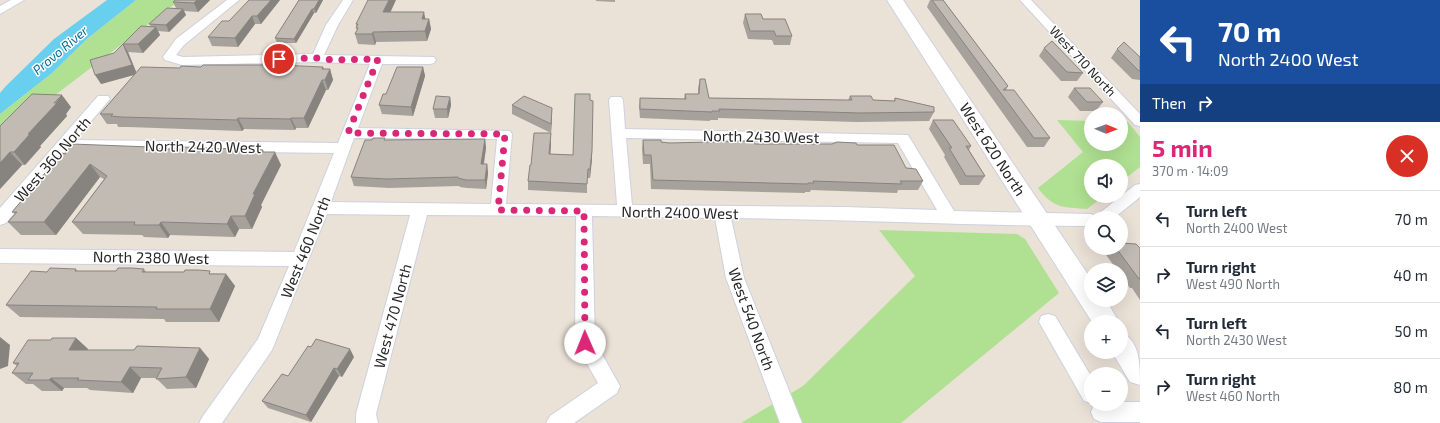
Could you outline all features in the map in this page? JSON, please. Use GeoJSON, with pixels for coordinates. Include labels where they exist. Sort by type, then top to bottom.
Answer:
{"type":"FeatureCollection","features":[{"type":"Feature","properties":{"kind":"street"},"geometry":{"type":"LineString","coordinates":[[0,11],[19,0]]}},
{"type":"Feature","properties":{"kind":"street"},"geometry":{"type":"LineString","coordinates":[[234,0],[180,42],[169,57],[182,61],[317,58],[334,60],[430,60]]}},
{"type":"Feature","properties":{"kind":"street"},"geometry":{"type":"LineString","coordinates":[[317,58],[332,25],[348,0]]}},
{"type":"Feature","properties":{"kind":"street","name":"West 620 North"},"geometry":{"type":"LineString","coordinates":[[895,0],[1084,287]]}},
{"type":"Feature","properties":{"kind":"street","name":"West 710 North"},"geometry":{"type":"LineString","coordinates":[[1025,0],[1140,122]]}},
{"type":"Feature","properties":{"kind":"street","name":"West 460 North"},"geometry":{"type":"LineString","coordinates":[[210,423],[265,344],[301,259],[345,140],[378,59]]}},
{"type":"Feature","properties":{"kind":"street","name":"West 360 North"},"geometry":{"type":"LineString","coordinates":[[0,219],[103,99]]}},
{"type":"Feature","properties":{"kind":"street"},"geometry":{"type":"LineString","coordinates":[[616,100],[620,133],[625,211]]}},
{"type":"Feature","properties":{"kind":"street","name":"North 2430 West"},"geometry":{"type":"LineString","coordinates":[[620,133],[903,138],[949,217]]}},
{"type":"Feature","properties":{"kind":"street"},"geometry":{"type":"LineString","coordinates":[[345,140],[505,134],[498,210]]}},
{"type":"Feature","properties":{"kind":"street","name":"North 2420 West"},"geometry":{"type":"LineString","coordinates":[[64,145],[345,140]]}},
{"type":"Feature","properties":{"kind":"street"},"geometry":{"type":"LineString","coordinates":[[1112,211],[1140,189]]}},
{"type":"Feature","properties":{"kind":"street","name":"North 2400 West"},"geometry":{"type":"LineString","coordinates":[[321,208],[722,212],[1084,220]]}},
{"type":"Feature","properties":{"kind":"street","name":"West 470 North"},"geometry":{"type":"LineString","coordinates":[[367,423],[366,414],[420,209]]}},
{"type":"Feature","properties":{"kind":"street"},"geometry":{"type":"LineString","coordinates":[[557,423],[610,386],[585,343],[584,211]]}},
{"type":"Feature","properties":{"kind":"street","name":"West 540 North"},"geometry":{"type":"LineString","coordinates":[[722,212],[735,278],[791,423]]}},
{"type":"Feature","properties":{"kind":"street","name":"North 2380 West"},"geometry":{"type":"LineString","coordinates":[[0,256],[301,259]]}},
{"type":"Feature","properties":{"kind":"street"},"geometry":{"type":"LineString","coordinates":[[1048,322],[1084,383]]}},
{"type":"Feature","properties":{"kind":"street"},"geometry":{"type":"LineString","coordinates":[[1128,355],[1140,373]]}},
{"type":"Feature","properties":{"kind":"street"},"geometry":{"type":"LineString","coordinates":[[1128,411],[1140,412]]}},
{"type":"Feature","properties":{"kind":"green space"},"geometry":{"type":"Polygon","coordinates":[[[136,0],[180,0],[50,99],[0,146],[0,114],[52,73],[88,38],[136,0]]]}},
{"type":"Feature","properties":{"kind":"green space"},"geometry":{"type":"Polygon","coordinates":[[[1057,120],[1084,121],[1084,151],[1128,151],[1128,122],[1140,137],[1140,167],[1128,176],[1128,159],[1084,159],[1084,203],[1095,203],[1087,209],[1060,206],[1049,200],[1038,188],[1083,152],[1057,120]]]}},
{"type":"Feature","properties":{"kind":"green space"},"geometry":{"type":"Polygon","coordinates":[[[879,230],[1017,234],[1025,239],[1059,293],[901,423],[741,423],[803,386],[915,276],[879,230]]]}},
{"type":"Feature","properties":{"kind":"water","name":"Provo River"},"geometry":{"type":"Polygon","coordinates":[[[107,0],[136,0],[88,38],[52,73],[0,114],[0,93],[6,86],[54,39],[107,0]]]}},
{"type":"Feature","properties":{"kind":"building"},"geometry":{"type":"Polygon","coordinates":[[[175,0],[197,0],[194,3],[173,2],[175,0]]]}},
{"type":"Feature","properties":{"kind":"building"},"geometry":{"type":"Polygon","coordinates":[[[249,0],[271,0],[257,16],[252,16],[235,38],[208,37],[222,21],[229,21],[249,0]]]}},
{"type":"Feature","properties":{"kind":"building"},"geometry":{"type":"Polygon","coordinates":[[[299,0],[319,0],[294,39],[275,38],[299,0]]]}},
{"type":"Feature","properties":{"kind":"building"},"geometry":{"type":"Polygon","coordinates":[[[368,0],[389,0],[383,12],[424,12],[422,19],[429,19],[425,31],[373,32],[372,34],[355,34],[358,28],[356,28],[358,24],[356,24],[368,0]]]}},
{"type":"Feature","properties":{"kind":"building"},"geometry":{"type":"Polygon","coordinates":[[[932,0],[943,0],[1008,86],[1003,90],[1014,90],[1050,138],[1034,138],[932,0]]]}},
{"type":"Feature","properties":{"kind":"building"},"geometry":{"type":"Polygon","coordinates":[[[167,8],[183,9],[166,25],[149,24],[167,8]]]}},
{"type":"Feature","properties":{"kind":"building"},"geometry":{"type":"Polygon","coordinates":[[[745,14],[761,14],[763,19],[785,19],[792,36],[776,36],[774,31],[750,31],[745,14]]]}},
{"type":"Feature","properties":{"kind":"building"},"geometry":{"type":"Polygon","coordinates":[[[141,26],[156,27],[138,44],[123,44],[141,26]]]}},
{"type":"Feature","properties":{"kind":"building"},"geometry":{"type":"Polygon","coordinates":[[[1052,41],[1083,73],[1067,72],[1044,48],[1052,41]]]}},
{"type":"Feature","properties":{"kind":"building"},"geometry":{"type":"Polygon","coordinates":[[[1124,42],[1140,57],[1140,71],[1117,49],[1124,42]]]}},
{"type":"Feature","properties":{"kind":"building"},"geometry":{"type":"Polygon","coordinates":[[[123,44],[132,65],[95,75],[90,60],[114,53],[123,44]]]}},
{"type":"Feature","properties":{"kind":"building"},"geometry":{"type":"Polygon","coordinates":[[[203,65],[279,65],[323,67],[322,69],[330,69],[325,80],[322,80],[304,118],[238,118],[237,120],[121,117],[111,116],[113,114],[100,114],[141,67],[180,68],[181,66],[201,67],[203,65]]]}},
{"type":"Feature","properties":{"kind":"building"},"geometry":{"type":"Polygon","coordinates":[[[397,67],[423,67],[411,107],[379,105],[383,94],[386,94],[397,67]]]}},
{"type":"Feature","properties":{"kind":"building"},"geometry":{"type":"Polygon","coordinates":[[[700,79],[705,79],[709,98],[852,100],[850,96],[871,96],[873,100],[895,101],[895,98],[934,107],[934,112],[861,113],[719,109],[720,111],[712,112],[640,109],[640,98],[686,99],[685,94],[699,94],[700,79]]]}},
{"type":"Feature","properties":{"kind":"building"},"geometry":{"type":"Polygon","coordinates":[[[1074,88],[1090,88],[1103,102],[1087,102],[1074,88]]]}},
{"type":"Feature","properties":{"kind":"building"},"geometry":{"type":"Polygon","coordinates":[[[32,94],[62,95],[54,103],[57,103],[28,134],[30,134],[14,152],[10,152],[0,163],[0,126],[32,94]]]}},
{"type":"Feature","properties":{"kind":"building"},"geometry":{"type":"Polygon","coordinates":[[[575,94],[590,94],[590,100],[593,101],[592,151],[590,169],[588,169],[587,184],[528,181],[534,133],[551,133],[549,154],[573,155],[575,94]]]}},
{"type":"Feature","properties":{"kind":"building"},"geometry":{"type":"Polygon","coordinates":[[[436,96],[450,97],[447,109],[433,109],[436,96]]]}},
{"type":"Feature","properties":{"kind":"building"},"geometry":{"type":"Polygon","coordinates":[[[524,96],[552,108],[551,124],[512,105],[524,96]]]}},
{"type":"Feature","properties":{"kind":"building"},"geometry":{"type":"Polygon","coordinates":[[[933,120],[953,120],[971,146],[966,146],[985,176],[966,176],[949,148],[952,148],[933,120]]]}},
{"type":"Feature","properties":{"kind":"building"},"geometry":{"type":"Polygon","coordinates":[[[373,138],[385,138],[384,140],[485,139],[481,164],[487,164],[485,180],[466,180],[458,177],[386,179],[351,177],[365,140],[372,140],[373,138]]]}},
{"type":"Feature","properties":{"kind":"building"},"geometry":{"type":"Polygon","coordinates":[[[643,140],[661,140],[661,142],[669,143],[754,141],[755,144],[832,144],[837,142],[856,143],[857,145],[894,145],[906,168],[916,169],[923,181],[900,181],[902,184],[813,181],[814,183],[808,184],[653,180],[651,155],[644,155],[643,140]]]}},
{"type":"Feature","properties":{"kind":"building"},"geometry":{"type":"Polygon","coordinates":[[[72,144],[150,147],[148,149],[181,149],[183,147],[207,148],[206,149],[253,148],[252,149],[263,150],[262,152],[275,152],[253,194],[255,194],[245,216],[231,216],[227,224],[161,222],[159,225],[134,225],[135,222],[72,222],[107,176],[90,164],[44,222],[8,222],[17,212],[12,212],[62,153],[65,154],[72,144]]]}},
{"type":"Feature","properties":{"kind":"building"},"geometry":{"type":"Polygon","coordinates":[[[1128,243],[1136,244],[1140,248],[1140,279],[1121,255],[1128,255],[1128,243]]]}},
{"type":"Feature","properties":{"kind":"building"},"geometry":{"type":"Polygon","coordinates":[[[50,268],[76,269],[75,271],[116,271],[118,268],[144,269],[142,272],[184,272],[185,270],[198,270],[210,271],[209,274],[226,274],[210,309],[6,305],[31,271],[47,272],[50,268]]]}},
{"type":"Feature","properties":{"kind":"building"},"geometry":{"type":"Polygon","coordinates":[[[52,338],[76,338],[69,350],[134,350],[137,346],[200,348],[186,377],[156,379],[162,368],[130,367],[121,382],[77,380],[79,378],[28,380],[33,373],[12,373],[19,363],[13,363],[28,340],[51,340],[52,338]]]}},
{"type":"Feature","properties":{"kind":"building"},"geometry":{"type":"Polygon","coordinates":[[[316,339],[350,349],[337,369],[334,368],[306,415],[262,401],[282,374],[288,376],[308,346],[311,347],[316,339]]]}},
{"type":"Feature","properties":{"kind":"route"},"geometry":{"type":"LineString","coordinates":[[279,59],[378,59],[348,133],[505,134],[498,210],[584,211],[585,343]]}}]}
